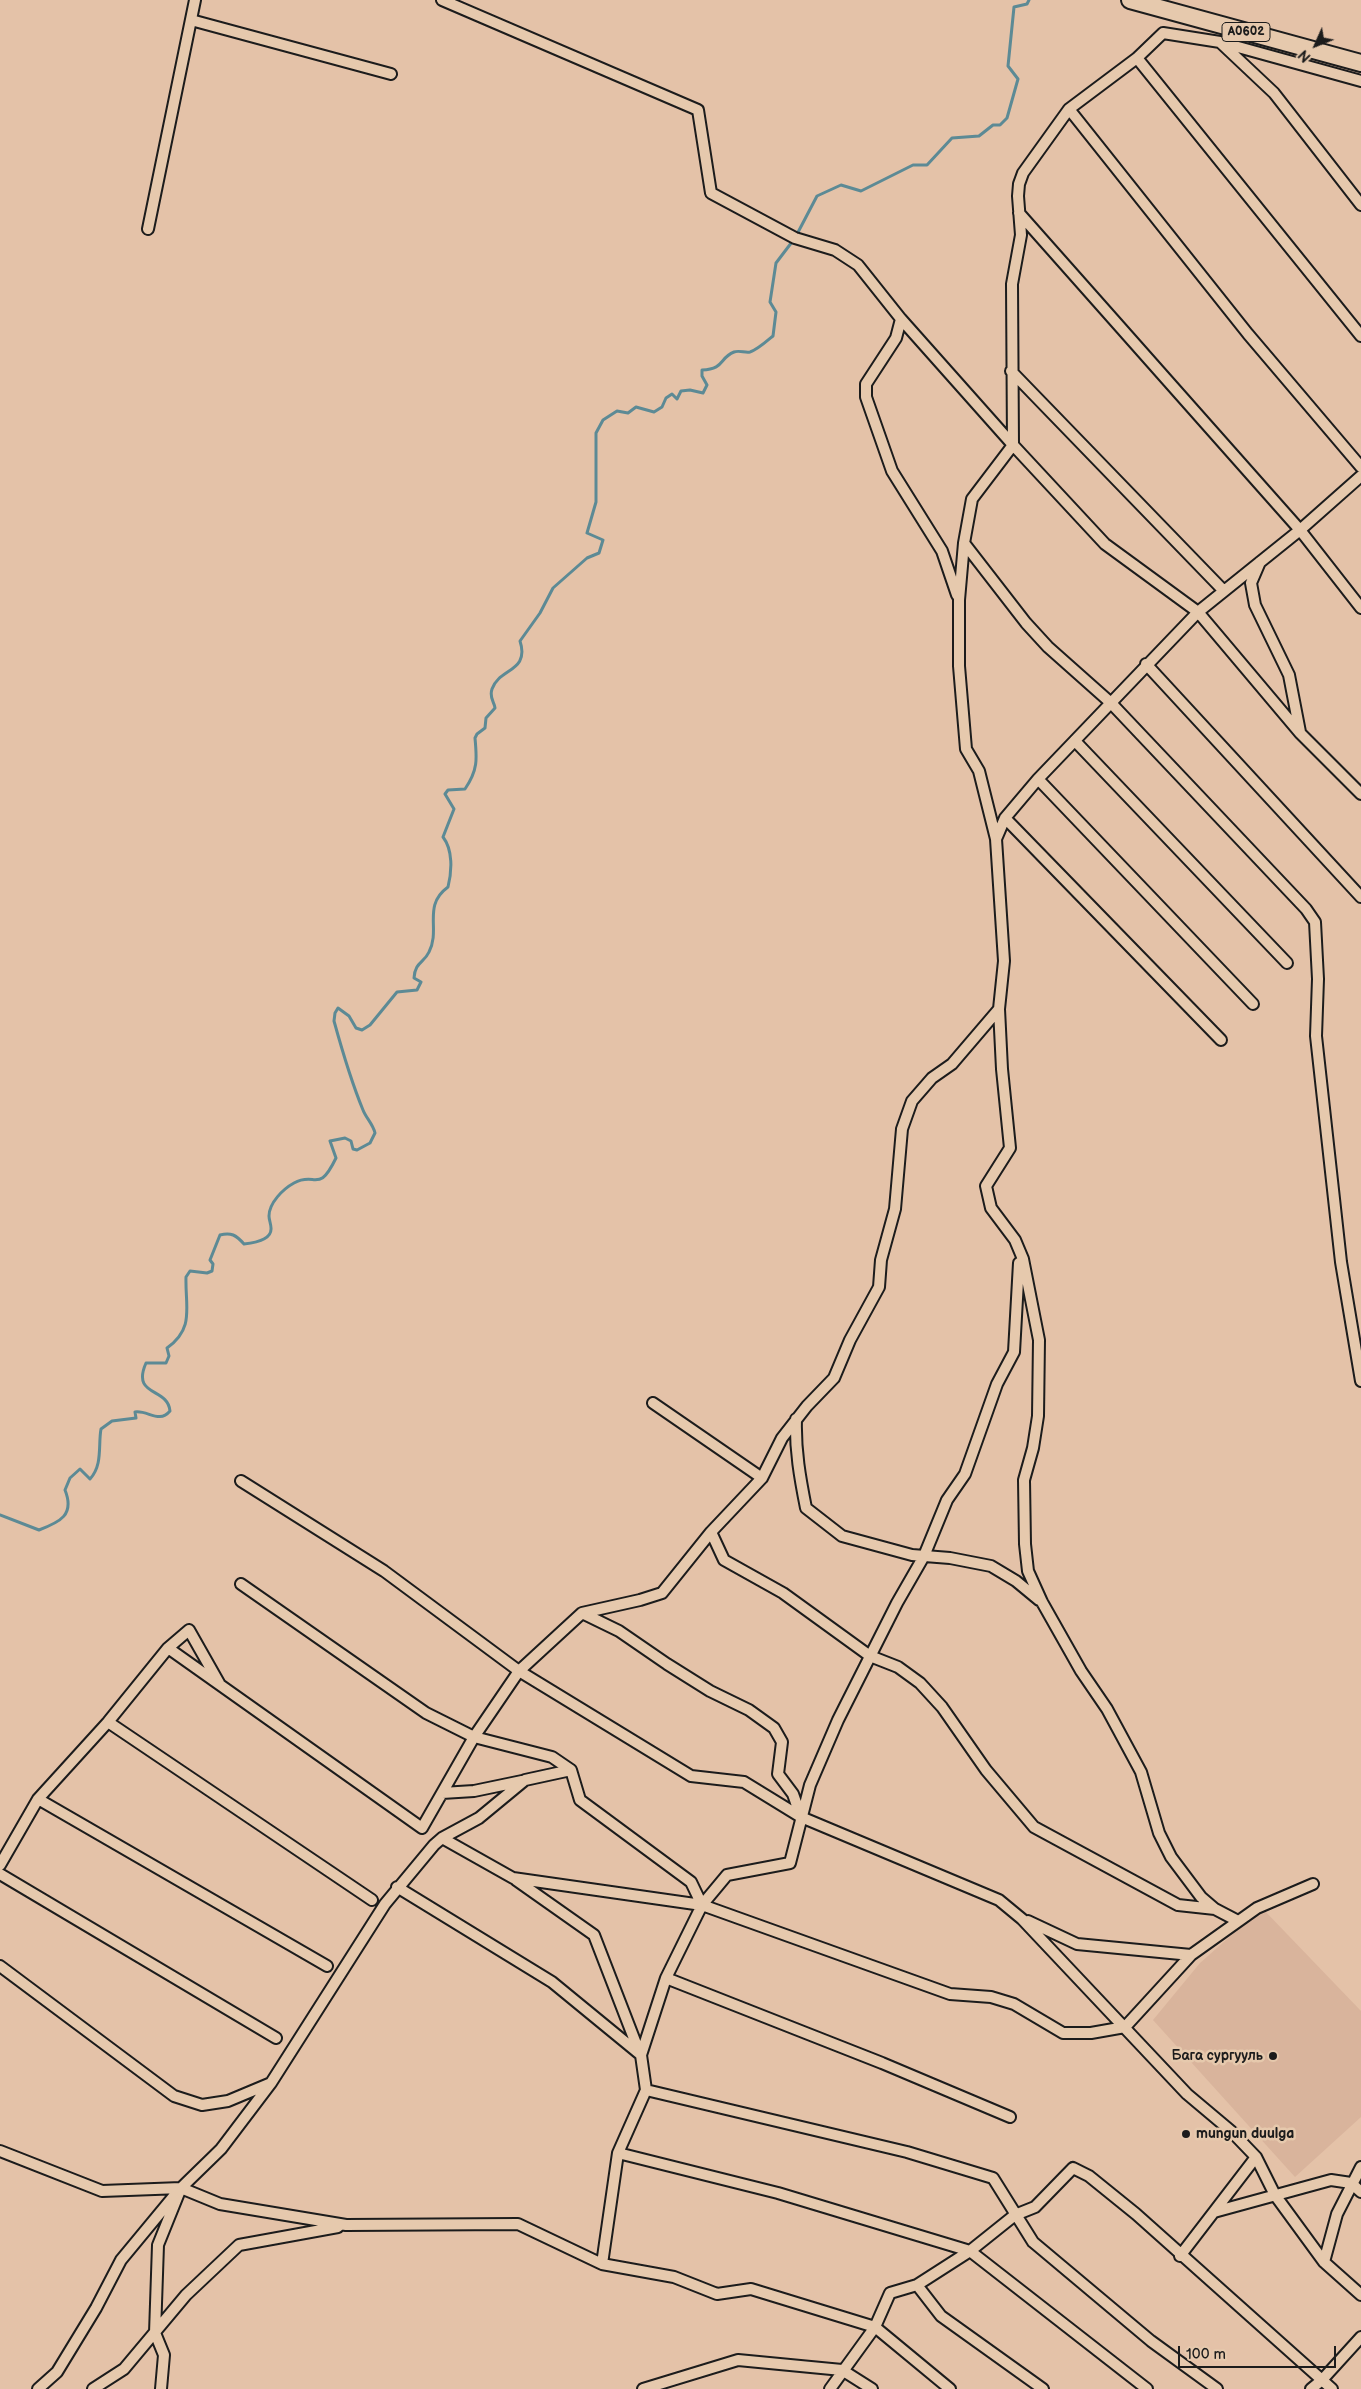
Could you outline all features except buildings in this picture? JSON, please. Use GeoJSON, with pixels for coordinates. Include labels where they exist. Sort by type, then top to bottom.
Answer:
{"type":"FeatureCollection","features":[{"type":"Feature","properties":{"kind":"highway","name":"A0602"},"geometry":{"type":"LineString","coordinates":[[1130,0],[1361,63]]}},
{"type":"Feature","properties":{"kind":"street"},"geometry":{"type":"LineString","coordinates":[[148,229],[196,0]]}},
{"type":"Feature","properties":{"kind":"street"},"geometry":{"type":"LineString","coordinates":[[442,0],[698,110],[711,193],[795,238],[835,250],[858,265],[901,319],[1013,445],[1106,544],[1198,612],[1300,733],[1361,794]]}},
{"type":"Feature","properties":{"kind":"street"},"geometry":{"type":"LineString","coordinates":[[191,20],[391,74]]}},
{"type":"Feature","properties":{"kind":"street"},"geometry":{"type":"LineString","coordinates":[[1238,1921],[1215,1909],[1201,1897],[1171,1857],[1160,1832],[1140,1772],[1107,1709],[1081,1671],[1042,1602],[1028,1571],[1023,1507],[1024,1480],[1033,1448],[1038,1416],[1039,1340],[1023,1259],[1015,1240],[991,1208],[986,1186],[1010,1148],[1002,1070],[999,1009],[1004,961],[996,839],[979,771],[966,749],[959,666],[959,600],[964,543],[972,499],[1013,445],[1011,371],[1012,284],[1021,234],[1019,184],[1023,173],[1069,109],[1137,58],[1162,34],[1220,42],[1361,81]]}},
{"type":"Feature","properties":{"kind":"street"},"geometry":{"type":"LineString","coordinates":[[1220,42],[1274,93],[1361,205]]}},
{"type":"Feature","properties":{"kind":"street"},"geometry":{"type":"LineString","coordinates":[[1137,58],[1361,336]]}},
{"type":"Feature","properties":{"kind":"street"},"geometry":{"type":"LineString","coordinates":[[1069,109],[1248,334],[1361,467]]}},
{"type":"Feature","properties":{"kind":"street"},"geometry":{"type":"LineString","coordinates":[[1019,214],[1300,530],[1361,608]]}},
{"type":"Feature","properties":{"kind":"street"},"geometry":{"type":"LineString","coordinates":[[901,319],[896,338],[866,384],[866,397],[892,470],[942,551],[959,600]]}},
{"type":"Feature","properties":{"kind":"street"},"geometry":{"type":"LineString","coordinates":[[1011,371],[1223,590]]}},
{"type":"Feature","properties":{"kind":"street"},"geometry":{"type":"LineString","coordinates":[[996,839],[1006,818],[1038,778],[1198,612],[1300,530],[1361,476]]}},
{"type":"Feature","properties":{"kind":"street"},"geometry":{"type":"LineString","coordinates":[[964,543],[1048,647],[1111,703],[1306,909],[1315,922],[1318,979],[1316,1036],[1340,1262],[1361,1381]]}},
{"type":"Feature","properties":{"kind":"street"},"geometry":{"type":"LineString","coordinates":[[1260,561],[1251,583],[1256,605],[1289,675],[1300,733]]}},
{"type":"Feature","properties":{"kind":"street"},"geometry":{"type":"LineString","coordinates":[[1146,664],[1361,897]]}},
{"type":"Feature","properties":{"kind":"street"},"geometry":{"type":"LineString","coordinates":[[1075,741],[1287,963]]}},
{"type":"Feature","properties":{"kind":"street"},"geometry":{"type":"LineString","coordinates":[[1038,778],[1253,1004]]}},
{"type":"Feature","properties":{"kind":"street"},"geometry":{"type":"LineString","coordinates":[[1006,818],[1221,1040]]}},
{"type":"Feature","properties":{"kind":"street"},"geometry":{"type":"LineString","coordinates":[[168,1648],[422,1828],[474,1737],[519,1671],[582,1613],[662,1593],[712,1532],[762,1478],[782,1438],[796,1419],[834,1378],[850,1340],[878,1287],[881,1260],[895,1209],[902,1129],[912,1101],[932,1078],[952,1064],[999,1009]]}},
{"type":"Feature","properties":{"kind":"street"},"geometry":{"type":"LineString","coordinates":[[641,2055],[666,1978],[702,1905],[726,1875],[790,1863],[810,1785],[870,1656],[924,1556],[947,1500],[965,1474],[997,1384],[1014,1352],[1020,1268],[1015,1240]]}},
{"type":"Feature","properties":{"kind":"street"},"geometry":{"type":"LineString","coordinates":[[653,1403],[762,1478]]}},
{"type":"Feature","properties":{"kind":"street"},"geometry":{"type":"LineString","coordinates":[[796,1419],[795,1442],[798,1469],[806,1508],[842,1536],[924,1556],[950,1558],[991,1566],[1016,1581],[1042,1602]]}},
{"type":"Feature","properties":{"kind":"street"},"geometry":{"type":"LineString","coordinates":[[241,1481],[384,1571],[519,1671],[691,1776],[744,1782],[801,1817],[998,1900],[1022,1919],[1186,2094],[1231,2131],[1256,2157],[1275,2195],[1324,2262],[1361,2295]]}},
{"type":"Feature","properties":{"kind":"street"},"geometry":{"type":"LineString","coordinates":[[712,1532],[724,1560],[782,1593],[870,1656],[898,1667],[920,1683],[942,1707],[986,1770],[1034,1828],[1178,1905],[1215,1909]]}},
{"type":"Feature","properties":{"kind":"street"},"geometry":{"type":"LineString","coordinates":[[241,1584],[426,1713],[474,1737],[552,1757],[572,1770],[580,1800],[691,1882],[702,1905]]}},
{"type":"Feature","properties":{"kind":"street"},"geometry":{"type":"LineString","coordinates":[[582,1613],[619,1631],[666,1664],[710,1691],[749,1710],[774,1728],[782,1742],[778,1774],[793,1794],[801,1817]]}},
{"type":"Feature","properties":{"kind":"street"},"geometry":{"type":"LineString","coordinates":[[0,1865],[38,1798],[108,1722],[168,1648],[189,1630],[222,1686]]}},
{"type":"Feature","properties":{"kind":"street"},"geometry":{"type":"LineString","coordinates":[[108,1722],[372,1900]]}},
{"type":"Feature","properties":{"kind":"street"},"geometry":{"type":"LineString","coordinates":[[442,1793],[474,1791],[572,1770]]}},
{"type":"Feature","properties":{"kind":"street"},"geometry":{"type":"LineString","coordinates":[[38,2389],[57,2372],[96,2308],[121,2260],[181,2188],[221,2148],[271,2083],[308,2028],[335,1980],[397,1887],[442,1838],[479,1818],[525,1780]]}},
{"type":"Feature","properties":{"kind":"street"},"geometry":{"type":"LineString","coordinates":[[38,1798],[326,1966]]}},
{"type":"Feature","properties":{"kind":"street"},"geometry":{"type":"LineString","coordinates":[[442,1838],[513,1878],[594,1934],[641,2055],[646,2090],[618,2153],[602,2264]]}},
{"type":"Feature","properties":{"kind":"street"},"geometry":{"type":"LineString","coordinates":[[0,1874],[276,2038]]}},
{"type":"Feature","properties":{"kind":"street"},"geometry":{"type":"LineString","coordinates":[[513,1878],[702,1905],[950,1994],[991,1997],[1014,2004],[1063,2033],[1092,2033],[1125,2027],[1191,1955],[1257,1908],[1313,1884]]}},
{"type":"Feature","properties":{"kind":"street"},"geometry":{"type":"LineString","coordinates":[[397,1887],[552,1982],[641,2055]]}},
{"type":"Feature","properties":{"kind":"street"},"geometry":{"type":"LineString","coordinates":[[1022,1919],[1077,1944],[1191,1955]]}},
{"type":"Feature","properties":{"kind":"street"},"geometry":{"type":"LineString","coordinates":[[0,1966],[174,2096],[202,2105],[228,2101],[250,2090],[271,2083]]}},
{"type":"Feature","properties":{"kind":"street"},"geometry":{"type":"LineString","coordinates":[[666,1978],[882,2063],[1010,2117]]}},
{"type":"Feature","properties":{"kind":"street"},"geometry":{"type":"LineString","coordinates":[[646,2090],[907,2152],[993,2178],[1033,2242],[1151,2341],[1217,2389]]}},
{"type":"Feature","properties":{"kind":"street"},"geometry":{"type":"LineString","coordinates":[[0,2150],[102,2191],[181,2188],[220,2204],[346,2225],[518,2224],[602,2264],[674,2277],[716,2294],[751,2289],[875,2327],[950,2389]]}},
{"type":"Feature","properties":{"kind":"street"},"geometry":{"type":"LineString","coordinates":[[618,2153],[778,2193],[970,2251],[1147,2389]]}},
{"type":"Feature","properties":{"kind":"street"},"geometry":{"type":"LineString","coordinates":[[1180,2256],[1256,2157]]}},
{"type":"Feature","properties":{"kind":"street"},"geometry":{"type":"LineString","coordinates":[[1324,2262],[1337,2214],[1361,2167]]}},
{"type":"Feature","properties":{"kind":"street"},"geometry":{"type":"LineString","coordinates":[[830,2389],[875,2327],[890,2293],[917,2285],[970,2251],[1015,2215],[1035,2207],[1073,2168],[1089,2176],[1136,2214],[1180,2256],[1332,2389]]}},
{"type":"Feature","properties":{"kind":"street"},"geometry":{"type":"LineString","coordinates":[[1214,2212],[1330,2180],[1351,2184],[1361,2192]]}},
{"type":"Feature","properties":{"kind":"street"},"geometry":{"type":"LineString","coordinates":[[161,2389],[164,2355],[155,2333],[158,2245],[181,2188]]}},
{"type":"Feature","properties":{"kind":"street"},"geometry":{"type":"LineString","coordinates":[[92,2389],[124,2369],[186,2295],[239,2245],[346,2225]]}},
{"type":"Feature","properties":{"kind":"street"},"geometry":{"type":"LineString","coordinates":[[917,2285],[942,2316],[1043,2389]]}},
{"type":"Feature","properties":{"kind":"street"},"geometry":{"type":"LineString","coordinates":[[1311,2389],[1322,2380],[1361,2337]]}},
{"type":"Feature","properties":{"kind":"street"},"geometry":{"type":"LineString","coordinates":[[643,2389],[738,2360],[842,2370],[872,2389]]}},
{"type":"Feature","properties":{"kind":"shaded area","name":"Бага сургууль"},"geometry":{"type":"Polygon","coordinates":[[[1262,1908],[1361,2011],[1361,2117],[1295,2177],[1153,2020],[1200,1963],[1262,1908]]]}},
{"type":"Feature","properties":{"kind":"waterway"},"geometry":{"type":"LineString","coordinates":[[0,1515],[39,1530],[53,1524],[67,1512],[68,1499],[65,1490],[70,1478],[80,1469],[90,1479],[97,1468],[101,1429],[112,1421],[136,1418],[135,1412],[158,1417],[166,1415],[170,1411],[168,1403],[146,1387],[143,1381],[143,1374],[146,1363],[166,1363],[169,1356],[167,1348],[182,1333],[187,1316],[186,1277],[190,1271],[207,1273],[212,1271],[213,1264],[210,1260],[220,1235],[233,1235],[244,1244],[265,1238],[271,1228],[269,1218],[271,1206],[281,1193],[301,1180],[321,1179],[330,1169],[336,1158],[330,1141],[345,1138],[351,1141],[353,1149],[357,1150],[370,1143],[375,1133],[363,1110],[351,1077],[334,1021],[335,1013],[338,1008],[349,1016],[356,1028],[362,1030],[370,1025],[397,992],[417,990],[421,982],[414,978],[416,969],[429,952],[432,943],[436,902],[440,894],[448,887],[450,874],[449,848],[443,837],[454,809],[445,794],[448,790],[465,789],[469,782],[476,764],[475,738],[485,728],[486,718],[495,708],[491,697],[492,689],[496,682],[521,659],[520,641],[540,613],[553,588],[587,558],[599,553],[603,540],[587,533],[596,502],[596,433],[603,420],[617,411],[628,413],[636,407],[654,412],[662,407],[666,398],[672,394],[677,399],[681,391],[690,390],[703,393],[707,385],[702,376],[702,370],[715,368],[729,354],[734,352],[753,351],[773,336],[776,312],[770,302],[776,263],[795,238],[817,196],[841,185],[861,191],[913,165],[927,165],[952,138],[979,136],[993,125],[1000,125],[1007,118],[1018,79],[1008,66],[1014,7],[1027,4],[1029,0]]}},
{"type":"Feature","properties":{"kind":"place","name":"Бага сургууль"},"geometry":{"type":"Point","coordinates":[1273,2056]}},
{"type":"Feature","properties":{"kind":"place","name":"mungun duulga"},"geometry":{"type":"Point","coordinates":[1186,2134]}}]}
